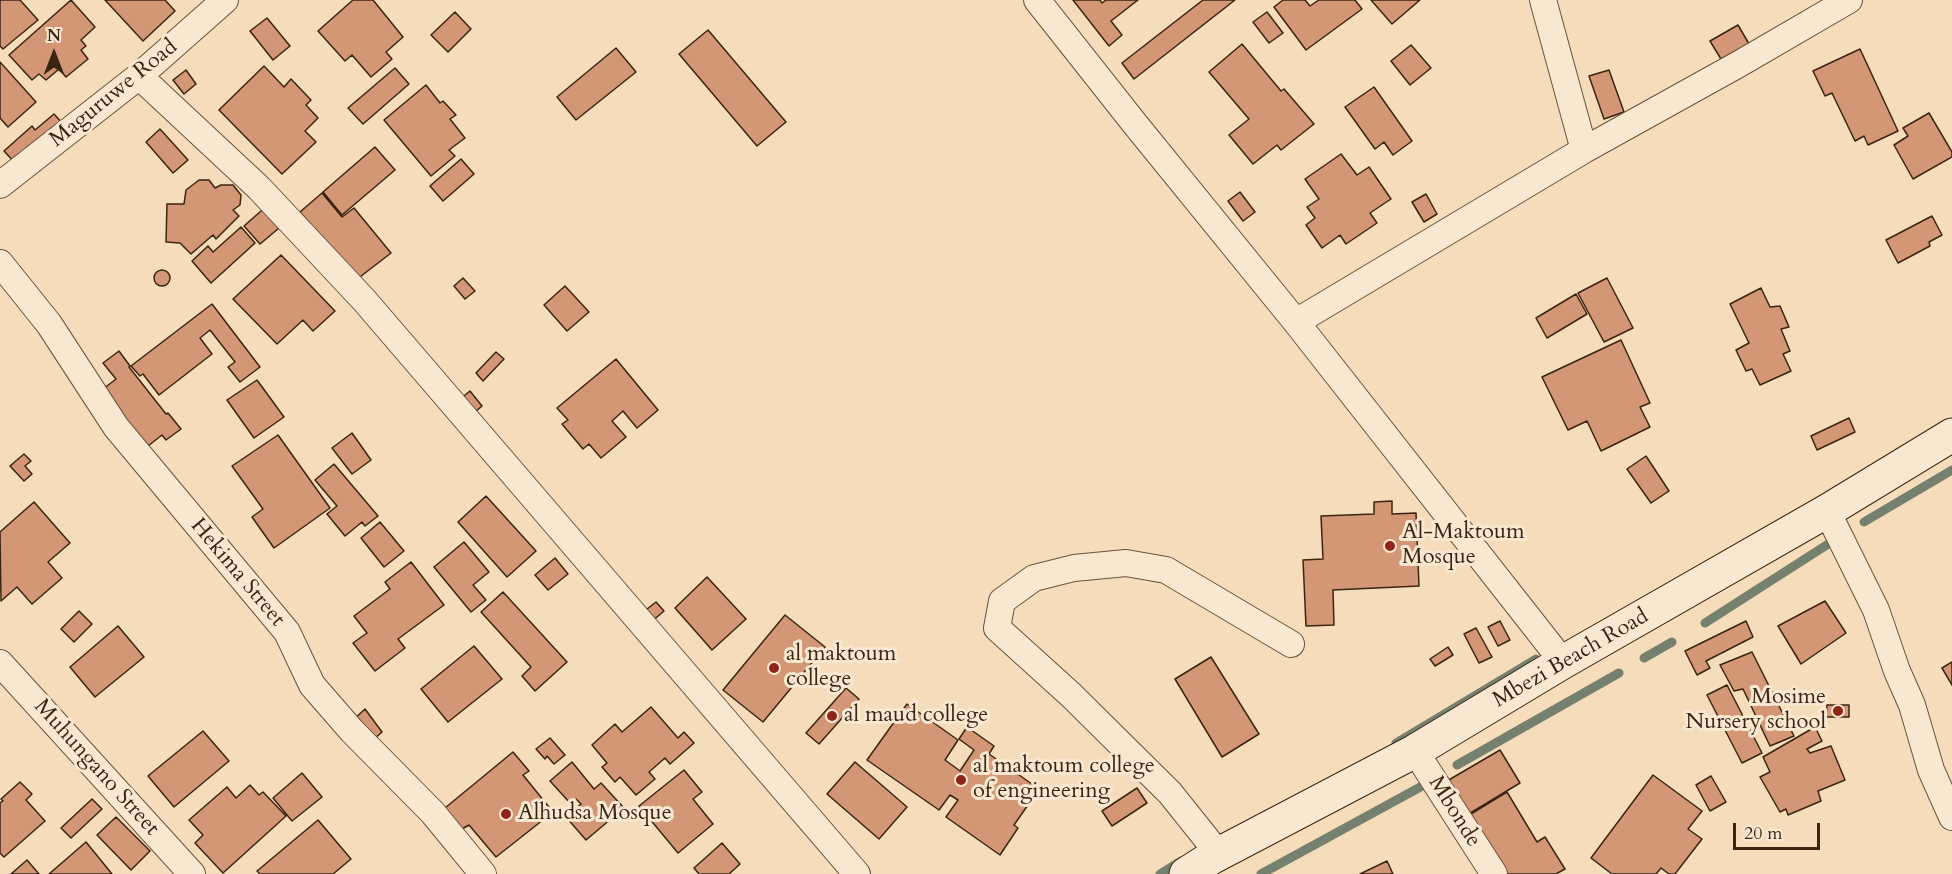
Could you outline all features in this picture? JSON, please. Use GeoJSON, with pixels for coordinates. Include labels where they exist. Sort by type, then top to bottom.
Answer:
{"type":"FeatureCollection","features":[{"type":"Feature","properties":{"kind":"main road","name":"Mbezi Beach Road"},"geometry":{"type":"LineString","coordinates":[[1198,866],[1415,751],[1563,662],[1827,511],[1952,435]]}},
{"type":"Feature","properties":{"kind":"street","name":"Maguruwe Road"},"geometry":{"type":"LineString","coordinates":[[0,185],[139,76],[225,0]]}},
{"type":"Feature","properties":{"kind":"street"},"geometry":{"type":"LineString","coordinates":[[1037,0],[1296,322],[1563,662]]}},
{"type":"Feature","properties":{"kind":"street"},"geometry":{"type":"LineString","coordinates":[[1544,0],[1584,150]]}},
{"type":"Feature","properties":{"kind":"street"},"geometry":{"type":"LineString","coordinates":[[1296,322],[1584,150],[1849,0]]}},
{"type":"Feature","properties":{"kind":"street"},"geometry":{"type":"LineString","coordinates":[[139,76],[259,188],[364,300],[857,874]]}},
{"type":"Feature","properties":{"kind":"street","name":"Hekima Street"},"geometry":{"type":"LineString","coordinates":[[0,263],[49,324],[116,427],[287,632],[312,685],[352,732],[433,813],[483,874]]}},
{"type":"Feature","properties":{"kind":"street"},"geometry":{"type":"LineString","coordinates":[[1827,511],[1876,610],[1912,705],[1931,770],[1952,817]]}},
{"type":"Feature","properties":{"kind":"street"},"geometry":{"type":"LineString","coordinates":[[1198,866],[1210,843],[1170,793],[1071,695],[997,628],[1002,601],[1034,578],[1074,568],[1126,563],[1166,570],[1291,644]]}},
{"type":"Feature","properties":{"kind":"street","name":"Muhungano Street"},"geometry":{"type":"LineString","coordinates":[[0,663],[192,874]]}},
{"type":"Feature","properties":{"kind":"street","name":"Mbonde"},"geometry":{"type":"LineString","coordinates":[[1415,751],[1494,874]]}},
{"type":"Feature","properties":{"kind":"building"},"geometry":{"type":"Polygon","coordinates":[[[0,0],[20,0],[38,20],[3,49],[0,46],[0,0]]]}},
{"type":"Feature","properties":{"kind":"building"},"geometry":{"type":"Polygon","coordinates":[[[71,0],[95,27],[81,40],[86,46],[81,50],[88,59],[66,77],[59,69],[46,80],[39,74],[32,80],[9,55],[71,0]]]}},
{"type":"Feature","properties":{"kind":"building"},"geometry":{"type":"Polygon","coordinates":[[[105,0],[165,0],[175,11],[143,41],[105,0]]]}},
{"type":"Feature","properties":{"kind":"building"},"geometry":{"type":"Polygon","coordinates":[[[353,0],[373,0],[403,37],[386,52],[392,59],[371,77],[352,55],[345,61],[318,31],[353,0]]]}},
{"type":"Feature","properties":{"kind":"building"},"geometry":{"type":"Polygon","coordinates":[[[1073,0],[1100,0],[1102,3],[1106,0],[1138,0],[1111,21],[1122,35],[1109,46],[1073,0]]]}},
{"type":"Feature","properties":{"kind":"building"},"geometry":{"type":"Polygon","coordinates":[[[1203,0],[1235,0],[1134,79],[1122,63],[1203,0]]]}},
{"type":"Feature","properties":{"kind":"building"},"geometry":{"type":"Polygon","coordinates":[[[1283,0],[1305,0],[1310,6],[1319,0],[1355,0],[1362,9],[1306,50],[1274,7],[1283,0]]]}},
{"type":"Feature","properties":{"kind":"building"},"geometry":{"type":"Polygon","coordinates":[[[1371,0],[1420,0],[1392,24],[1371,0]]]}},
{"type":"Feature","properties":{"kind":"building"},"geometry":{"type":"Polygon","coordinates":[[[455,12],[471,29],[448,52],[431,35],[455,12]]]}},
{"type":"Feature","properties":{"kind":"building"},"geometry":{"type":"Polygon","coordinates":[[[1267,12],[1283,33],[1269,43],[1253,22],[1267,12]]]}},
{"type":"Feature","properties":{"kind":"building"},"geometry":{"type":"Polygon","coordinates":[[[267,18],[290,46],[273,60],[250,31],[267,18]]]}},
{"type":"Feature","properties":{"kind":"building"},"geometry":{"type":"Polygon","coordinates":[[[1738,25],[1749,44],[1721,59],[1710,41],[1738,25]]]}},
{"type":"Feature","properties":{"kind":"building"},"geometry":{"type":"Polygon","coordinates":[[[708,30],[786,122],[757,146],[679,54],[708,30]]]}},
{"type":"Feature","properties":{"kind":"building"},"geometry":{"type":"Polygon","coordinates":[[[1242,44],[1281,91],[1284,89],[1314,124],[1281,150],[1277,145],[1253,164],[1229,135],[1249,119],[1209,72],[1242,44]]]}},
{"type":"Feature","properties":{"kind":"building"},"geometry":{"type":"Polygon","coordinates":[[[1411,45],[1431,68],[1410,85],[1391,61],[1411,45]]]}},
{"type":"Feature","properties":{"kind":"building"},"geometry":{"type":"Polygon","coordinates":[[[616,48],[636,72],[576,120],[557,97],[616,48]]]}},
{"type":"Feature","properties":{"kind":"building"},"geometry":{"type":"Polygon","coordinates":[[[1860,49],[1898,131],[1868,145],[1864,136],[1855,141],[1832,93],[1825,96],[1813,71],[1860,49]]]}},
{"type":"Feature","properties":{"kind":"building"},"geometry":{"type":"Polygon","coordinates":[[[0,62],[36,102],[8,127],[0,118],[0,62]]]}},
{"type":"Feature","properties":{"kind":"building"},"geometry":{"type":"Polygon","coordinates":[[[264,66],[284,87],[291,79],[311,100],[306,105],[318,118],[305,131],[316,142],[282,174],[219,110],[264,66]]]}},
{"type":"Feature","properties":{"kind":"building"},"geometry":{"type":"Polygon","coordinates":[[[395,68],[409,84],[363,124],[348,108],[395,68]]]}},
{"type":"Feature","properties":{"kind":"building"},"geometry":{"type":"Polygon","coordinates":[[[186,70],[196,84],[184,94],[173,80],[186,70]]]}},
{"type":"Feature","properties":{"kind":"building"},"geometry":{"type":"Polygon","coordinates":[[[1609,70],[1624,112],[1604,119],[1589,76],[1609,70]]]}},
{"type":"Feature","properties":{"kind":"building"},"geometry":{"type":"Polygon","coordinates":[[[426,85],[440,103],[443,101],[456,115],[450,119],[465,138],[449,150],[455,156],[431,176],[384,120],[426,85]]]}},
{"type":"Feature","properties":{"kind":"building"},"geometry":{"type":"Polygon","coordinates":[[[1374,87],[1412,141],[1393,155],[1384,142],[1375,149],[1345,107],[1374,87]]]}},
{"type":"Feature","properties":{"kind":"building"},"geometry":{"type":"Polygon","coordinates":[[[1929,113],[1952,152],[1952,157],[1913,179],[1894,145],[1908,136],[1903,128],[1929,113]]]}},
{"type":"Feature","properties":{"kind":"building"},"geometry":{"type":"Polygon","coordinates":[[[54,114],[63,124],[17,165],[4,151],[32,126],[35,130],[54,114]]]}},
{"type":"Feature","properties":{"kind":"building"},"geometry":{"type":"Polygon","coordinates":[[[160,129],[188,160],[173,173],[146,142],[160,129]]]}},
{"type":"Feature","properties":{"kind":"building"},"geometry":{"type":"Polygon","coordinates":[[[375,147],[395,170],[342,215],[323,192],[375,147]]]}},
{"type":"Feature","properties":{"kind":"building"},"geometry":{"type":"Polygon","coordinates":[[[1341,154],[1357,175],[1369,167],[1391,199],[1370,213],[1377,223],[1346,244],[1340,235],[1322,248],[1306,225],[1315,218],[1307,207],[1319,199],[1305,179],[1341,154]]]}},
{"type":"Feature","properties":{"kind":"building"},"geometry":{"type":"Polygon","coordinates":[[[461,159],[474,174],[443,201],[430,186],[461,159]]]}},
{"type":"Feature","properties":{"kind":"building"},"geometry":{"type":"Polygon","coordinates":[[[199,180],[209,180],[215,188],[221,185],[233,185],[241,195],[240,205],[233,210],[239,216],[216,239],[213,235],[191,254],[180,243],[166,242],[167,204],[184,204],[186,190],[199,180]]]}},
{"type":"Feature","properties":{"kind":"building"},"geometry":{"type":"Polygon","coordinates":[[[1240,192],[1255,212],[1243,221],[1228,201],[1240,192]]]}},
{"type":"Feature","properties":{"kind":"building"},"geometry":{"type":"Polygon","coordinates":[[[322,193],[342,217],[354,208],[391,253],[356,280],[300,212],[322,193]]]}},
{"type":"Feature","properties":{"kind":"building"},"geometry":{"type":"Polygon","coordinates":[[[1426,194],[1437,214],[1424,222],[1412,202],[1426,194]]]}},
{"type":"Feature","properties":{"kind":"building"},"geometry":{"type":"Polygon","coordinates":[[[269,204],[285,223],[260,244],[244,226],[269,204]]]}},
{"type":"Feature","properties":{"kind":"building"},"geometry":{"type":"Polygon","coordinates":[[[1932,216],[1942,235],[1929,242],[1930,246],[1898,263],[1886,240],[1932,216]]]}},
{"type":"Feature","properties":{"kind":"building"},"geometry":{"type":"Polygon","coordinates":[[[241,227],[255,243],[211,283],[192,261],[208,246],[213,252],[241,227]]]}},
{"type":"Feature","properties":{"kind":"building"},"geometry":{"type":"Polygon","coordinates":[[[281,255],[335,311],[313,331],[303,320],[277,344],[233,299],[281,255]]]}},
{"type":"Feature","properties":{"kind":"building"},"geometry":{"type":"Polygon","coordinates":[[[162,270],[168,272],[170,278],[168,284],[162,286],[156,284],[154,278],[156,272],[162,270]]]}},
{"type":"Feature","properties":{"kind":"building"},"geometry":{"type":"Polygon","coordinates":[[[463,278],[475,291],[465,299],[454,286],[463,278]]]}},
{"type":"Feature","properties":{"kind":"building"},"geometry":{"type":"Polygon","coordinates":[[[1607,278],[1633,328],[1604,342],[1578,293],[1607,278]]]}},
{"type":"Feature","properties":{"kind":"building"},"geometry":{"type":"Polygon","coordinates":[[[565,286],[589,312],[567,331],[544,305],[565,286]]]}},
{"type":"Feature","properties":{"kind":"building"},"geometry":{"type":"Polygon","coordinates":[[[1761,288],[1770,307],[1780,306],[1789,327],[1781,329],[1790,351],[1783,354],[1791,371],[1760,385],[1752,369],[1746,371],[1736,350],[1749,343],[1730,304],[1761,288]]]}},
{"type":"Feature","properties":{"kind":"building"},"geometry":{"type":"Polygon","coordinates":[[[1576,294],[1587,314],[1547,338],[1536,318],[1576,294]]]}},
{"type":"Feature","properties":{"kind":"building"},"geometry":{"type":"Polygon","coordinates":[[[212,304],[260,367],[240,382],[228,367],[235,362],[210,330],[200,338],[212,354],[159,395],[143,374],[140,376],[131,366],[212,304]]]}},
{"type":"Feature","properties":{"kind":"building"},"geometry":{"type":"Polygon","coordinates":[[[1621,340],[1650,403],[1640,407],[1650,427],[1601,451],[1587,421],[1568,430],[1542,377],[1621,340]]]}},
{"type":"Feature","properties":{"kind":"building"},"geometry":{"type":"Polygon","coordinates":[[[119,351],[166,414],[168,413],[181,429],[166,440],[162,435],[143,450],[98,393],[116,379],[103,363],[119,351]]]}},
{"type":"Feature","properties":{"kind":"building"},"geometry":{"type":"Polygon","coordinates":[[[496,352],[504,359],[483,381],[476,373],[496,352]]]}},
{"type":"Feature","properties":{"kind":"building"},"geometry":{"type":"Polygon","coordinates":[[[616,359],[658,410],[637,428],[623,411],[612,421],[626,437],[601,458],[589,444],[583,449],[562,424],[568,420],[557,408],[616,359]]]}},
{"type":"Feature","properties":{"kind":"building"},"geometry":{"type":"Polygon","coordinates":[[[257,380],[284,417],[254,438],[227,400],[257,380]]]}},
{"type":"Feature","properties":{"kind":"building"},"geometry":{"type":"Polygon","coordinates":[[[470,391],[482,406],[467,419],[454,404],[470,391]]]}},
{"type":"Feature","properties":{"kind":"building"},"geometry":{"type":"Polygon","coordinates":[[[1849,418],[1855,432],[1817,450],[1811,436],[1849,418]]]}},
{"type":"Feature","properties":{"kind":"building"},"geometry":{"type":"Polygon","coordinates":[[[352,433],[371,460],[352,474],[332,448],[352,433]]]}},
{"type":"Feature","properties":{"kind":"building"},"geometry":{"type":"Polygon","coordinates":[[[278,435],[330,508],[274,548],[252,517],[263,509],[232,466],[278,435]]]}},
{"type":"Feature","properties":{"kind":"building"},"geometry":{"type":"Polygon","coordinates":[[[24,454],[31,461],[25,466],[32,474],[24,481],[10,466],[24,454]]]}},
{"type":"Feature","properties":{"kind":"building"},"geometry":{"type":"Polygon","coordinates":[[[1646,456],[1669,491],[1651,503],[1627,469],[1646,456]]]}},
{"type":"Feature","properties":{"kind":"building"},"geometry":{"type":"Polygon","coordinates":[[[334,464],[378,516],[365,526],[362,522],[345,536],[327,514],[337,506],[315,480],[334,464]]]}},
{"type":"Feature","properties":{"kind":"building"},"geometry":{"type":"Polygon","coordinates":[[[486,496],[536,551],[507,577],[458,522],[486,496]]]}},
{"type":"Feature","properties":{"kind":"building"},"geometry":{"type":"Polygon","coordinates":[[[1392,501],[1392,514],[1416,513],[1419,586],[1333,590],[1334,625],[1306,626],[1303,560],[1323,559],[1321,516],[1374,514],[1374,502],[1392,501]]]}},
{"type":"Feature","properties":{"kind":"building"},"geometry":{"type":"Polygon","coordinates":[[[34,502],[70,543],[48,562],[62,578],[32,604],[17,587],[1,601],[0,532],[34,502]]]}},
{"type":"Feature","properties":{"kind":"building"},"geometry":{"type":"Polygon","coordinates":[[[380,522],[404,551],[384,567],[361,538],[380,522]]]}},
{"type":"Feature","properties":{"kind":"building"},"geometry":{"type":"Polygon","coordinates":[[[464,542],[489,572],[473,585],[486,600],[471,612],[434,567],[464,542]]]}},
{"type":"Feature","properties":{"kind":"building"},"geometry":{"type":"Polygon","coordinates":[[[555,558],[568,574],[548,590],[535,575],[555,558]]]}},
{"type":"Feature","properties":{"kind":"building"},"geometry":{"type":"Polygon","coordinates":[[[411,562],[444,605],[398,639],[405,648],[375,671],[353,643],[367,633],[354,616],[390,589],[385,582],[411,562]]]}},
{"type":"Feature","properties":{"kind":"building","name":"al maktoum college"},"geometry":{"type":"Polygon","coordinates":[[[707,577],[746,619],[712,650],[675,608],[707,577]]]}},
{"type":"Feature","properties":{"kind":"building"},"geometry":{"type":"Polygon","coordinates":[[[503,592],[567,662],[535,691],[522,676],[531,667],[481,612],[503,592]]]}},
{"type":"Feature","properties":{"kind":"building"},"geometry":{"type":"Polygon","coordinates":[[[1825,601],[1846,633],[1801,664],[1778,626],[1825,601]]]}},
{"type":"Feature","properties":{"kind":"building"},"geometry":{"type":"Polygon","coordinates":[[[656,602],[664,611],[650,623],[642,613],[656,602]]]}},
{"type":"Feature","properties":{"kind":"building"},"geometry":{"type":"Polygon","coordinates":[[[79,611],[92,624],[74,642],[61,629],[79,611]]]}},
{"type":"Feature","properties":{"kind":"building","name":"al maktoum college"},"geometry":{"type":"Polygon","coordinates":[[[785,615],[825,647],[763,722],[723,690],[785,615]]]}},
{"type":"Feature","properties":{"kind":"building"},"geometry":{"type":"Polygon","coordinates":[[[1500,621],[1510,640],[1498,646],[1488,627],[1500,621]]]}},
{"type":"Feature","properties":{"kind":"building"},"geometry":{"type":"Polygon","coordinates":[[[1746,621],[1753,637],[1706,661],[1710,668],[1697,675],[1685,651],[1746,621]]]}},
{"type":"Feature","properties":{"kind":"building"},"geometry":{"type":"Polygon","coordinates":[[[118,626],[144,657],[95,697],[70,667],[118,626]]]}},
{"type":"Feature","properties":{"kind":"building"},"geometry":{"type":"Polygon","coordinates":[[[1476,628],[1492,657],[1479,663],[1464,634],[1476,628]]]}},
{"type":"Feature","properties":{"kind":"building"},"geometry":{"type":"Polygon","coordinates":[[[474,646],[502,679],[448,722],[421,689],[474,646]]]}},
{"type":"Feature","properties":{"kind":"building"},"geometry":{"type":"Polygon","coordinates":[[[1448,647],[1453,655],[1435,666],[1430,659],[1448,647]]]}},
{"type":"Feature","properties":{"kind":"building"},"geometry":{"type":"Polygon","coordinates":[[[1752,652],[1794,736],[1770,746],[1743,689],[1734,691],[1720,665],[1752,652]]]}},
{"type":"Feature","properties":{"kind":"building","name":"al maktoum college of engineering"},"geometry":{"type":"Polygon","coordinates":[[[1211,657],[1259,734],[1222,757],[1175,679],[1211,657]]]}},
{"type":"Feature","properties":{"kind":"building"},"geometry":{"type":"Polygon","coordinates":[[[1952,662],[1952,685],[1942,668],[1952,662]]]}},
{"type":"Feature","properties":{"kind":"building"},"geometry":{"type":"Polygon","coordinates":[[[1727,685],[1762,753],[1742,763],[1707,695],[1727,685]]]}},
{"type":"Feature","properties":{"kind":"building","name":"al maud college"},"geometry":{"type":"Polygon","coordinates":[[[846,688],[859,699],[819,744],[806,733],[846,688]]]}},
{"type":"Feature","properties":{"kind":"building","name":"al maktoum college of engineering"},"geometry":{"type":"Polygon","coordinates":[[[907,704],[958,740],[945,760],[960,771],[974,750],[959,739],[967,727],[994,746],[989,754],[1039,789],[1014,825],[1018,828],[1000,855],[946,817],[958,800],[950,795],[939,810],[867,760],[907,704]]]}},
{"type":"Feature","properties":{"kind":"building","name":"Mosime Nursery school"},"geometry":{"type":"Polygon","coordinates":[[[1827,705],[1849,705],[1849,717],[1826,717],[1827,705]]]}},
{"type":"Feature","properties":{"kind":"building"},"geometry":{"type":"Polygon","coordinates":[[[651,707],[678,738],[684,732],[694,743],[670,764],[665,758],[649,772],[655,779],[636,795],[620,777],[615,782],[602,767],[607,763],[592,745],[615,724],[622,732],[651,707]]]}},
{"type":"Feature","properties":{"kind":"building"},"geometry":{"type":"Polygon","coordinates":[[[365,709],[382,732],[372,741],[351,722],[365,709]]]}},
{"type":"Feature","properties":{"kind":"building"},"geometry":{"type":"Polygon","coordinates":[[[1815,727],[1822,741],[1807,749],[1810,753],[1831,746],[1845,780],[1818,791],[1821,801],[1788,815],[1786,809],[1780,812],[1760,777],[1770,772],[1763,757],[1815,727]]]}},
{"type":"Feature","properties":{"kind":"building"},"geometry":{"type":"Polygon","coordinates":[[[203,731],[229,761],[174,807],[148,776],[203,731]]]}},
{"type":"Feature","properties":{"kind":"building"},"geometry":{"type":"Polygon","coordinates":[[[550,738],[565,755],[554,764],[547,756],[545,759],[536,749],[550,738]]]}},
{"type":"Feature","properties":{"kind":"building"},"geometry":{"type":"Polygon","coordinates":[[[1500,750],[1520,783],[1467,815],[1447,781],[1500,750]]]}},
{"type":"Feature","properties":{"kind":"building"},"geometry":{"type":"Polygon","coordinates":[[[513,752],[529,771],[523,775],[553,812],[496,857],[469,825],[462,829],[445,808],[513,752]]]}},
{"type":"Feature","properties":{"kind":"building"},"geometry":{"type":"Polygon","coordinates":[[[572,762],[594,789],[601,783],[624,808],[586,840],[566,817],[581,804],[576,799],[570,803],[550,781],[572,762]]]}},
{"type":"Feature","properties":{"kind":"building"},"geometry":{"type":"Polygon","coordinates":[[[855,762],[907,807],[879,839],[827,794],[855,762]]]}},
{"type":"Feature","properties":{"kind":"building"},"geometry":{"type":"Polygon","coordinates":[[[684,770],[702,792],[693,799],[713,824],[678,853],[639,806],[684,770]]]}},
{"type":"Feature","properties":{"kind":"building"},"geometry":{"type":"Polygon","coordinates":[[[302,773],[322,797],[292,821],[273,798],[302,773]]]}},
{"type":"Feature","properties":{"kind":"building"},"geometry":{"type":"Polygon","coordinates":[[[1653,775],[1702,811],[1688,829],[1702,839],[1675,874],[1669,874],[1661,868],[1656,874],[1612,874],[1591,858],[1653,775]]]}},
{"type":"Feature","properties":{"kind":"building"},"geometry":{"type":"Polygon","coordinates":[[[1711,776],[1726,802],[1710,811],[1696,785],[1711,776]]]}},
{"type":"Feature","properties":{"kind":"building"},"geometry":{"type":"Polygon","coordinates":[[[20,782],[32,794],[26,800],[45,821],[4,857],[0,853],[0,803],[3,801],[1,799],[20,782]]]}},
{"type":"Feature","properties":{"kind":"building"},"geometry":{"type":"Polygon","coordinates":[[[250,785],[259,795],[263,792],[286,816],[223,873],[195,843],[203,835],[189,820],[227,787],[236,798],[250,785]]]}},
{"type":"Feature","properties":{"kind":"building","name":"al maktoum college of engineering"},"geometry":{"type":"Polygon","coordinates":[[[1137,788],[1147,803],[1112,826],[1102,811],[1137,788]]]}},
{"type":"Feature","properties":{"kind":"building"},"geometry":{"type":"Polygon","coordinates":[[[1507,792],[1537,842],[1545,837],[1565,869],[1556,874],[1501,874],[1466,817],[1507,792]]]}},
{"type":"Feature","properties":{"kind":"building"},"geometry":{"type":"Polygon","coordinates":[[[92,799],[102,809],[71,838],[61,828],[92,799]]]}},
{"type":"Feature","properties":{"kind":"building"},"geometry":{"type":"Polygon","coordinates":[[[116,817],[150,851],[131,870],[97,835],[116,817]]]}},
{"type":"Feature","properties":{"kind":"building"},"geometry":{"type":"Polygon","coordinates":[[[318,820],[351,859],[333,874],[260,874],[257,871],[318,820]]]}},
{"type":"Feature","properties":{"kind":"building"},"geometry":{"type":"Polygon","coordinates":[[[86,842],[112,874],[49,874],[86,842]]]}},
{"type":"Feature","properties":{"kind":"building"},"geometry":{"type":"Polygon","coordinates":[[[722,843],[740,864],[729,874],[699,874],[694,868],[722,843]]]}},
{"type":"Feature","properties":{"kind":"building"},"geometry":{"type":"Polygon","coordinates":[[[27,860],[39,874],[11,874],[27,860]]]}},
{"type":"Feature","properties":{"kind":"building"},"geometry":{"type":"Polygon","coordinates":[[[1387,861],[1393,874],[1360,874],[1387,861]]]}},
{"type":"Feature","properties":{"kind":"waterway"},"geometry":{"type":"LineString","coordinates":[[1864,522],[1952,470]]}},
{"type":"Feature","properties":{"kind":"waterway"},"geometry":{"type":"LineString","coordinates":[[1705,623],[1836,539]]}},
{"type":"Feature","properties":{"kind":"waterway"},"geometry":{"type":"LineString","coordinates":[[1644,658],[1672,642]]}},
{"type":"Feature","properties":{"kind":"waterway"},"geometry":{"type":"LineString","coordinates":[[1396,743],[1536,659]]}},
{"type":"Feature","properties":{"kind":"waterway"},"geometry":{"type":"LineString","coordinates":[[1457,765],[1619,673]]}},
{"type":"Feature","properties":{"kind":"waterway"},"geometry":{"type":"LineString","coordinates":[[1261,874],[1424,785]]}},
{"type":"Feature","properties":{"kind":"waterway"},"geometry":{"type":"LineString","coordinates":[[1160,874],[1181,861]]}},
{"type":"Feature","properties":{"kind":"place","name":"Al-Maktoum Mosque"},"geometry":{"type":"Point","coordinates":[1390,546]}},
{"type":"Feature","properties":{"kind":"place","name":"al maktoum college"},"geometry":{"type":"Point","coordinates":[774,668]}},
{"type":"Feature","properties":{"kind":"place","name":"Mosime Nursery school"},"geometry":{"type":"Point","coordinates":[1838,711]}},
{"type":"Feature","properties":{"kind":"place","name":"al maud college"},"geometry":{"type":"Point","coordinates":[832,716]}},
{"type":"Feature","properties":{"kind":"place","name":"al maktoum college of engineering"},"geometry":{"type":"Point","coordinates":[961,780]}},
{"type":"Feature","properties":{"kind":"place","name":"Alhudsa Mosque"},"geometry":{"type":"Point","coordinates":[506,814]}}]}
